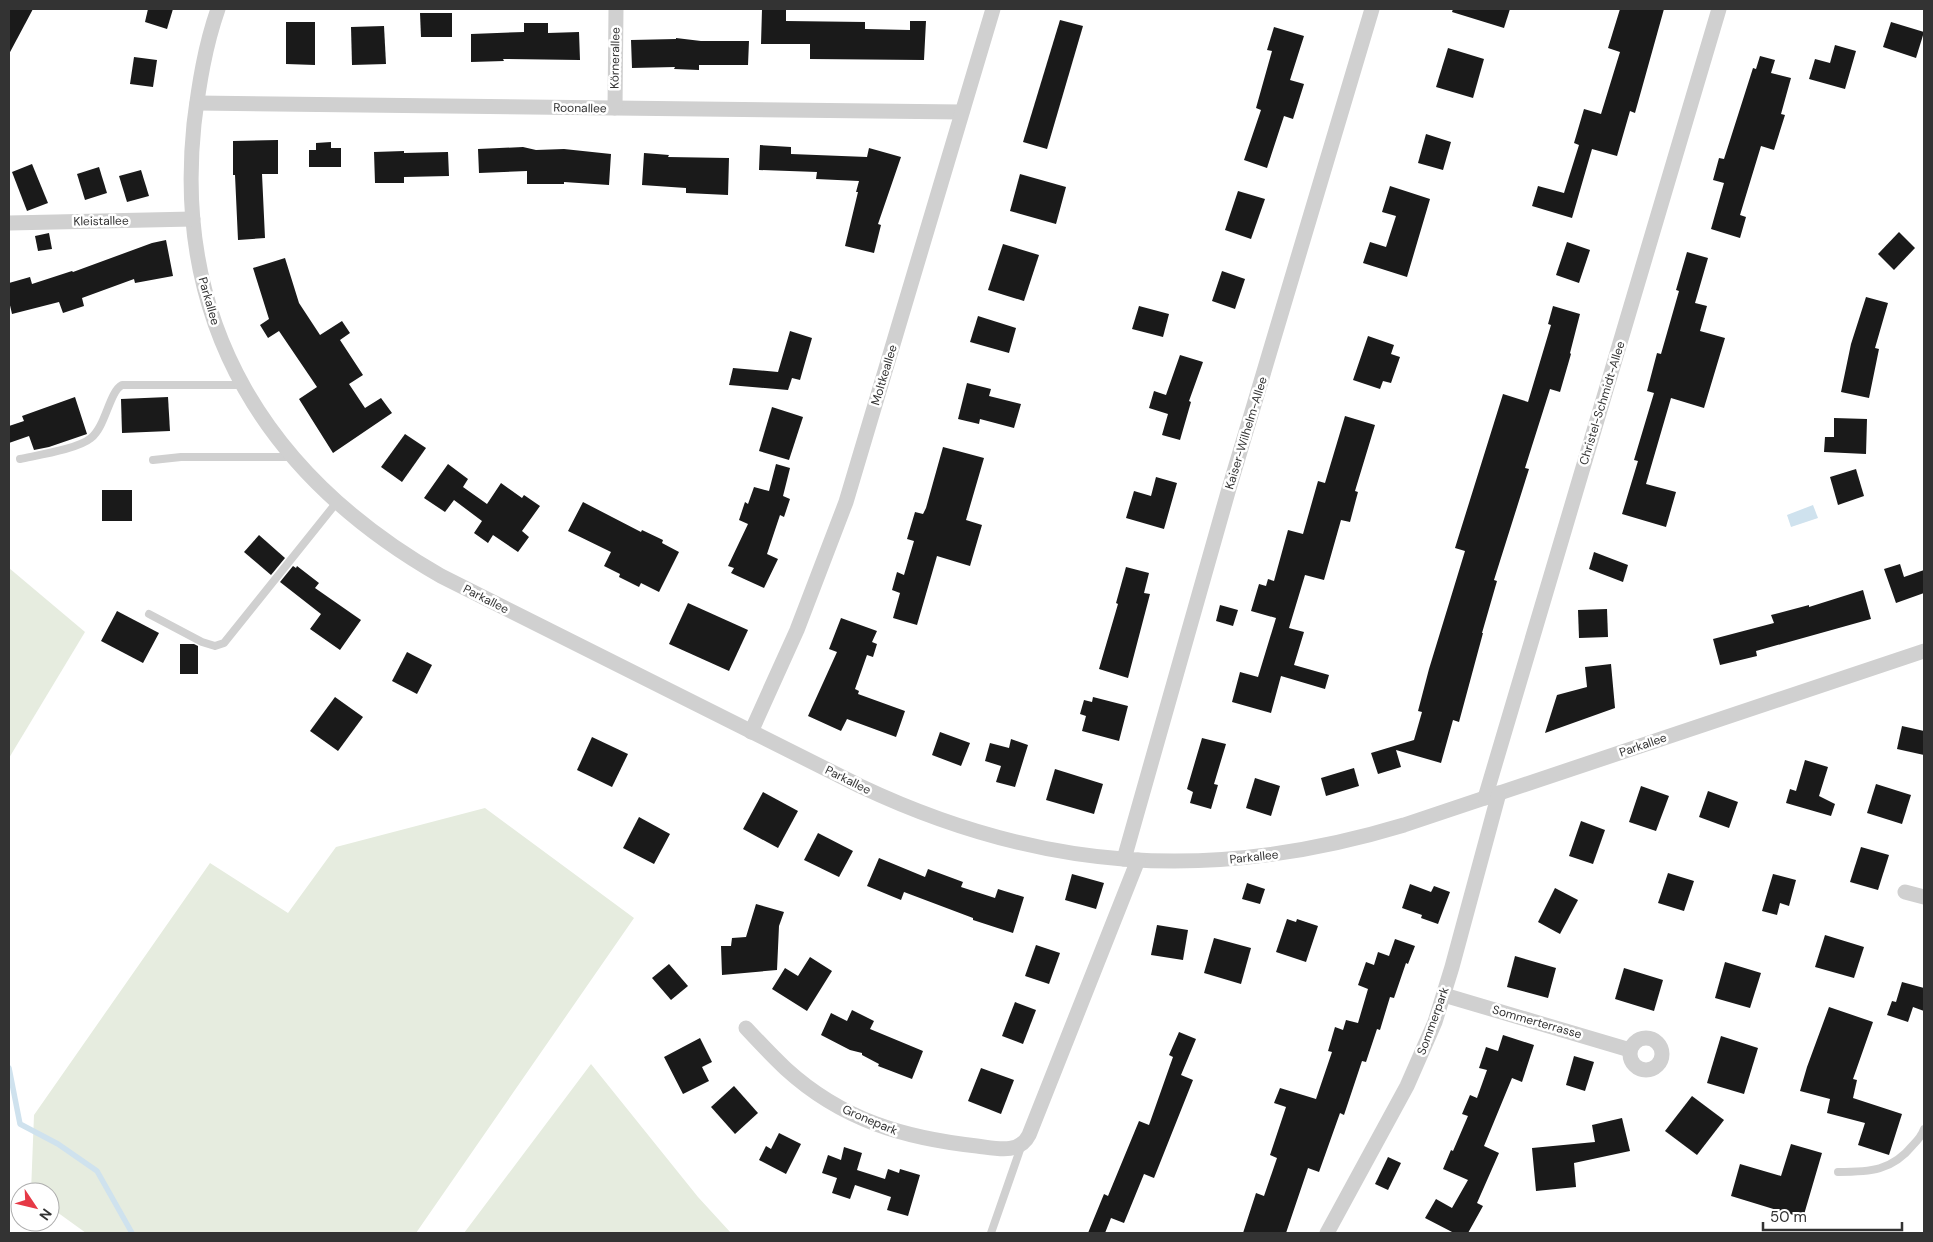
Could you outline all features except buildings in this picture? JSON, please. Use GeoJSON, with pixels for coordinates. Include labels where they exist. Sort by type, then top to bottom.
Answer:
{"type":"FeatureCollection","features":[{"type":"Feature","properties":{"kind":"street","name":"Parkallee"},"geometry":{"type":"LineString","coordinates":[[218,9],[204,56],[197,103],[191,168],[193,219],[199,261],[207,298],[219,333],[242,385],[256,409],[293,457],[337,502],[395,548],[441,576],[894,802],[964,829],[1036,847],[1131,860],[1221,860],[1295,852],[1368,836],[1924,651]]}},
{"type":"Feature","properties":{"kind":"street","name":"Körnerallee"},"geometry":{"type":"LineString","coordinates":[[615,108],[616,9]]}},
{"type":"Feature","properties":{"kind":"street","name":"Moltkeallee"},"geometry":{"type":"LineString","coordinates":[[751,732],[798,630],[846,502],[993,9]]}},
{"type":"Feature","properties":{"kind":"street","name":"Kaiser-Wilhelm-Allee"},"geometry":{"type":"LineString","coordinates":[[1131,860],[1226,502],[1372,9]]}},
{"type":"Feature","properties":{"kind":"street","name":"Christel-Schmidt-Allee"},"geometry":{"type":"LineString","coordinates":[[1492,796],[1719,9]]}},
{"type":"Feature","properties":{"kind":"street","name":"Roonallee"},"geometry":{"type":"LineString","coordinates":[[197,103],[962,112]]}},
{"type":"Feature","properties":{"kind":"street","name":"Kleistallee"},"geometry":{"type":"LineString","coordinates":[[9,223],[193,219]]}},
{"type":"Feature","properties":{"kind":"street","name":"Sommerpark"},"geometry":{"type":"LineString","coordinates":[[1327,1233],[1407,1086],[1435,1022],[1444,995],[1492,796]]}},
{"type":"Feature","properties":{"kind":"street"},"geometry":{"type":"LineString","coordinates":[[1022,1144],[1029,1135],[1131,860]]}},
{"type":"Feature","properties":{"kind":"street"},"geometry":{"type":"LineString","coordinates":[[1905,892],[1924,897]]}},
{"type":"Feature","properties":{"kind":"street","name":"Sommerterrasse"},"geometry":{"type":"LineString","coordinates":[[1444,995],[1630,1050]]}},
{"type":"Feature","properties":{"kind":"street","name":"Gronepark"},"geometry":{"type":"LineString","coordinates":[[746,1028],[781,1064],[808,1087],[837,1106],[868,1122],[894,1132],[935,1141],[1006,1149],[1015,1148],[1022,1144]]}},
{"type":"Feature","properties":{"kind":"lane"},"geometry":{"type":"LineString","coordinates":[[20,459],[78,446],[92,438],[103,422],[116,390],[122,385],[242,385]]}},
{"type":"Feature","properties":{"kind":"lane"},"geometry":{"type":"LineString","coordinates":[[153,460],[181,457],[293,457]]}},
{"type":"Feature","properties":{"kind":"lane"},"geometry":{"type":"LineString","coordinates":[[149,614],[202,642],[215,646],[224,643],[337,502]]}},
{"type":"Feature","properties":{"kind":"lane"},"geometry":{"type":"LineString","coordinates":[[1838,1172],[1864,1172],[1886,1168],[1906,1154],[1924,1129]]}},
{"type":"Feature","properties":{"kind":"lane"},"geometry":{"type":"LineString","coordinates":[[991,1233],[1022,1144]]}},
{"type":"Feature","properties":{"kind":"shaded area"},"geometry":{"type":"Polygon","coordinates":[[[9,568],[85,632],[9,758],[9,568]]]}},
{"type":"Feature","properties":{"kind":"shaded area"},"geometry":{"type":"Polygon","coordinates":[[[485,808],[634,918],[416,1233],[86,1233],[60,1214],[60,1182],[31,1182],[34,1115],[210,863],[288,913],[336,847],[485,808]]]}},
{"type":"Feature","properties":{"kind":"shaded area"},"geometry":{"type":"Polygon","coordinates":[[[591,1064],[698,1197],[731,1233],[464,1233],[591,1064]]]}},
{"type":"Feature","properties":{"kind":"water"},"geometry":{"type":"Polygon","coordinates":[[[1813,505],[1818,518],[1791,527],[1787,515],[1813,505]]]}},
{"type":"Feature","properties":{"kind":"waterway"},"geometry":{"type":"LineString","coordinates":[[9,1068],[20,1124],[58,1144],[97,1171],[132,1233]]}}]}
